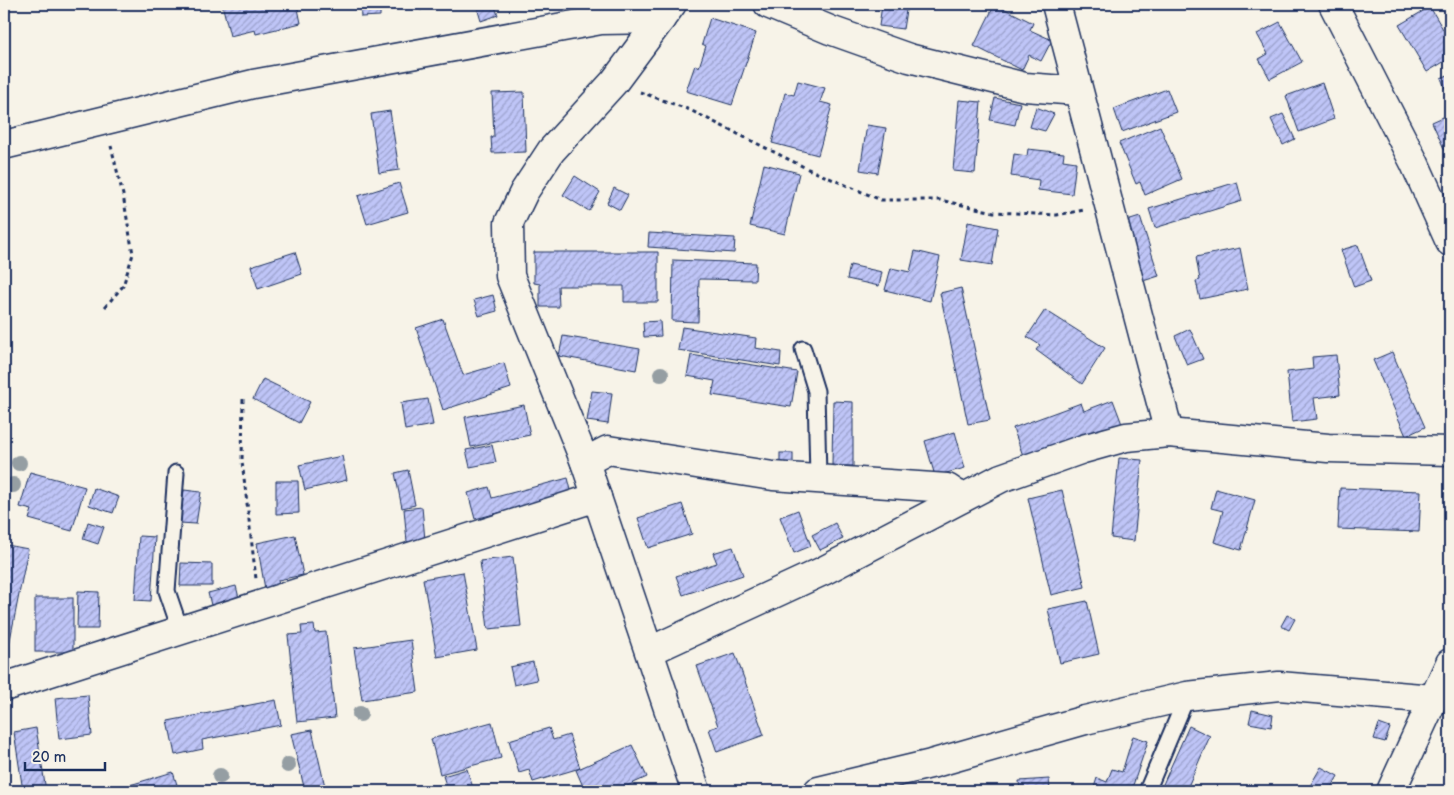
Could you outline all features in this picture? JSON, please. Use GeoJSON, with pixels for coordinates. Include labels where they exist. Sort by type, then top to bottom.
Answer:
{"type":"FeatureCollection","features":[{"type":"Feature","properties":{"kind":"street"},"geometry":{"type":"LineString","coordinates":[[768,4],[830,30],[909,58],[1025,87],[1078,91]]}},
{"type":"Feature","properties":{"kind":"street"},"geometry":{"type":"LineString","coordinates":[[1056,4],[1169,433]]}},
{"type":"Feature","properties":{"kind":"street"},"geometry":{"type":"LineString","coordinates":[[1333,4],[1414,162],[1450,242]]}},
{"type":"Feature","properties":{"kind":"street"},"geometry":{"type":"LineString","coordinates":[[667,11],[614,82],[551,151],[524,192],[509,223],[510,276],[585,462],[696,791]]}},
{"type":"Feature","properties":{"kind":"street"},"geometry":{"type":"LineString","coordinates":[[4,145],[253,84],[591,22],[667,11]]}},
{"type":"Feature","properties":{"kind":"street"},"geometry":{"type":"LineString","coordinates":[[650,651],[824,571],[1001,478],[1083,449],[1126,437],[1169,433],[1328,448],[1450,451]]}},
{"type":"Feature","properties":{"kind":"street"},"geometry":{"type":"LineString","coordinates":[[585,462],[608,450],[772,476],[818,477],[947,488],[962,498]]}},
{"type":"Feature","properties":{"kind":"street"},"geometry":{"type":"LineString","coordinates":[[4,687],[182,632],[597,497]]}},
{"type":"Feature","properties":{"kind":"street"},"geometry":{"type":"LineString","coordinates":[[1390,791],[1450,664]]}},
{"type":"Feature","properties":{"kind":"street"},"geometry":{"type":"LineString","coordinates":[[818,791],[931,764],[1085,720],[1187,696],[1279,686],[1433,699]]}},
{"type":"Feature","properties":{"kind":"lane"},"geometry":{"type":"LineString","coordinates":[[803,349],[816,391],[818,477]]}},
{"type":"Feature","properties":{"kind":"lane"},"geometry":{"type":"LineString","coordinates":[[176,473],[167,591],[182,632]]}},
{"type":"Feature","properties":{"kind":"lane"},"geometry":{"type":"LineString","coordinates":[[1148,791],[1187,696]]}},
{"type":"Feature","properties":{"kind":"path"},"geometry":{"type":"LineString","coordinates":[[614,82],[690,110],[808,169],[881,200],[940,200],[994,212],[1057,215],[1108,205]]}},
{"type":"Feature","properties":{"kind":"path"},"geometry":{"type":"LineString","coordinates":[[105,121],[123,195],[133,254],[123,286],[105,307]]}},
{"type":"Feature","properties":{"kind":"path"},"geometry":{"type":"LineString","coordinates":[[243,400],[242,462],[260,606]]}},
{"type":"Feature","properties":{"kind":"building"},"geometry":{"type":"Polygon","coordinates":[[[222,4],[297,4],[301,23],[256,34],[255,30],[230,36],[222,4]]]}},
{"type":"Feature","properties":{"kind":"building"},"geometry":{"type":"Polygon","coordinates":[[[360,4],[380,4],[380,16],[361,17],[360,4]]]}},
{"type":"Feature","properties":{"kind":"building"},"geometry":{"type":"Polygon","coordinates":[[[419,4],[446,4],[446,5],[420,10],[419,4]]]}},
{"type":"Feature","properties":{"kind":"building"},"geometry":{"type":"Polygon","coordinates":[[[476,4],[494,4],[498,15],[481,21],[476,4]]]}},
{"type":"Feature","properties":{"kind":"building"},"geometry":{"type":"Polygon","coordinates":[[[887,4],[907,4],[903,29],[879,26],[882,5],[886,6],[887,4]]]}},
{"type":"Feature","properties":{"kind":"building"},"geometry":{"type":"Polygon","coordinates":[[[918,4],[934,4],[933,7],[918,4]]]}},
{"type":"Feature","properties":{"kind":"building"},"geometry":{"type":"Polygon","coordinates":[[[995,4],[1033,23],[1030,30],[1052,40],[1041,61],[1029,55],[1022,70],[974,46],[995,4]]]}},
{"type":"Feature","properties":{"kind":"building"},"geometry":{"type":"Polygon","coordinates":[[[1072,4],[1088,4],[1074,9],[1072,4]]]}},
{"type":"Feature","properties":{"kind":"building"},"geometry":{"type":"Polygon","coordinates":[[[1430,7],[1450,41],[1450,58],[1427,72],[1399,25],[1430,7]]]}},
{"type":"Feature","properties":{"kind":"building"},"geometry":{"type":"Polygon","coordinates":[[[710,18],[756,33],[732,105],[686,91],[695,65],[699,67],[706,46],[702,44],[710,18]]]}},
{"type":"Feature","properties":{"kind":"building"},"geometry":{"type":"Polygon","coordinates":[[[1280,22],[1302,62],[1270,79],[1259,59],[1268,54],[1257,34],[1280,22]]]}},
{"type":"Feature","properties":{"kind":"building"},"geometry":{"type":"Polygon","coordinates":[[[1450,74],[1450,97],[1449,98],[1441,78],[1450,74]]]}},
{"type":"Feature","properties":{"kind":"building"},"geometry":{"type":"Polygon","coordinates":[[[798,81],[825,88],[820,102],[832,105],[818,155],[772,143],[785,93],[794,95],[798,81]]]}},
{"type":"Feature","properties":{"kind":"building"},"geometry":{"type":"Polygon","coordinates":[[[1322,83],[1334,119],[1299,132],[1286,96],[1322,83]]]}},
{"type":"Feature","properties":{"kind":"building"},"geometry":{"type":"Polygon","coordinates":[[[1167,89],[1176,112],[1122,132],[1114,109],[1167,89]]]}},
{"type":"Feature","properties":{"kind":"building"},"geometry":{"type":"Polygon","coordinates":[[[524,92],[526,152],[492,153],[491,137],[494,137],[492,93],[524,92]]]}},
{"type":"Feature","properties":{"kind":"building"},"geometry":{"type":"Polygon","coordinates":[[[995,98],[1020,103],[1015,125],[990,120],[995,98]]]}},
{"type":"Feature","properties":{"kind":"building"},"geometry":{"type":"Polygon","coordinates":[[[959,100],[981,102],[975,173],[953,171],[959,100]]]}},
{"type":"Feature","properties":{"kind":"building"},"geometry":{"type":"Polygon","coordinates":[[[1036,107],[1054,114],[1045,131],[1030,127],[1036,107]]]}},
{"type":"Feature","properties":{"kind":"building"},"geometry":{"type":"Polygon","coordinates":[[[390,111],[399,170],[379,173],[371,114],[390,111]]]}},
{"type":"Feature","properties":{"kind":"building"},"geometry":{"type":"Polygon","coordinates":[[[1283,114],[1295,139],[1283,145],[1271,119],[1283,114]]]}},
{"type":"Feature","properties":{"kind":"building"},"geometry":{"type":"Polygon","coordinates":[[[1450,114],[1450,151],[1446,153],[1432,122],[1450,114]]]}},
{"type":"Feature","properties":{"kind":"building"},"geometry":{"type":"Polygon","coordinates":[[[867,125],[886,128],[878,173],[860,170],[867,125]]]}},
{"type":"Feature","properties":{"kind":"building"},"geometry":{"type":"Polygon","coordinates":[[[1160,126],[1182,179],[1145,195],[1140,182],[1136,184],[1119,143],[1160,126]]]}},
{"type":"Feature","properties":{"kind":"building"},"geometry":{"type":"Polygon","coordinates":[[[1028,149],[1064,153],[1063,160],[1076,162],[1072,194],[1038,190],[1039,180],[1011,176],[1014,154],[1027,156],[1028,149]]]}},
{"type":"Feature","properties":{"kind":"building"},"geometry":{"type":"Polygon","coordinates":[[[764,164],[799,173],[785,234],[750,226],[764,164]]]}},
{"type":"Feature","properties":{"kind":"building"},"geometry":{"type":"Polygon","coordinates":[[[575,176],[600,192],[589,211],[563,195],[575,176]]]}},
{"type":"Feature","properties":{"kind":"building"},"geometry":{"type":"Polygon","coordinates":[[[1237,182],[1242,201],[1155,228],[1149,209],[1237,182]]]}},
{"type":"Feature","properties":{"kind":"building"},"geometry":{"type":"Polygon","coordinates":[[[399,183],[408,212],[367,224],[358,196],[399,183]]]}},
{"type":"Feature","properties":{"kind":"building"},"geometry":{"type":"Polygon","coordinates":[[[614,188],[628,195],[620,210],[607,203],[614,188]]]}},
{"type":"Feature","properties":{"kind":"building"},"geometry":{"type":"Polygon","coordinates":[[[1140,217],[1159,276],[1143,281],[1124,222],[1140,217]]]}},
{"type":"Feature","properties":{"kind":"building"},"geometry":{"type":"Polygon","coordinates":[[[968,222],[998,228],[992,265],[961,260],[968,222]]]}},
{"type":"Feature","properties":{"kind":"building"},"geometry":{"type":"Polygon","coordinates":[[[649,233],[735,238],[734,253],[648,247],[649,233]]]}},
{"type":"Feature","properties":{"kind":"building"},"geometry":{"type":"Polygon","coordinates":[[[1358,245],[1371,281],[1354,287],[1341,250],[1358,245]]]}},
{"type":"Feature","properties":{"kind":"building"},"geometry":{"type":"Polygon","coordinates":[[[1240,248],[1248,289],[1200,299],[1196,281],[1200,280],[1196,257],[1240,248]]]}},
{"type":"Feature","properties":{"kind":"building"},"geometry":{"type":"Polygon","coordinates":[[[915,251],[940,257],[930,301],[885,290],[891,268],[910,272],[915,251]]]}},
{"type":"Feature","properties":{"kind":"building"},"geometry":{"type":"Polygon","coordinates":[[[295,252],[302,274],[258,289],[251,266],[295,252]]]}},
{"type":"Feature","properties":{"kind":"building"},"geometry":{"type":"Polygon","coordinates":[[[534,252],[658,252],[658,302],[624,302],[624,286],[558,286],[559,307],[540,307],[540,284],[534,283],[534,252]]]}},
{"type":"Feature","properties":{"kind":"building"},"geometry":{"type":"Polygon","coordinates":[[[673,260],[756,263],[755,280],[699,279],[698,322],[672,321],[673,260]]]}},
{"type":"Feature","properties":{"kind":"building"},"geometry":{"type":"Polygon","coordinates":[[[850,265],[882,272],[879,286],[847,279],[850,265]]]}},
{"type":"Feature","properties":{"kind":"building"},"geometry":{"type":"Polygon","coordinates":[[[961,288],[990,420],[968,424],[940,293],[961,288]]]}},
{"type":"Feature","properties":{"kind":"building"},"geometry":{"type":"Polygon","coordinates":[[[493,295],[497,311],[479,316],[474,300],[493,295]]]}},
{"type":"Feature","properties":{"kind":"building"},"geometry":{"type":"Polygon","coordinates":[[[1045,310],[1105,348],[1082,384],[1036,350],[1040,345],[1027,337],[1045,310]]]}},
{"type":"Feature","properties":{"kind":"building"},"geometry":{"type":"Polygon","coordinates":[[[443,319],[463,375],[504,363],[511,388],[443,410],[416,328],[443,319]]]}},
{"type":"Feature","properties":{"kind":"building"},"geometry":{"type":"Polygon","coordinates":[[[660,321],[661,336],[644,337],[643,322],[660,321]]]}},
{"type":"Feature","properties":{"kind":"building"},"geometry":{"type":"Polygon","coordinates":[[[682,327],[756,338],[755,348],[781,352],[780,366],[678,350],[682,327]]]}},
{"type":"Feature","properties":{"kind":"building"},"geometry":{"type":"Polygon","coordinates":[[[1190,329],[1203,359],[1187,365],[1175,336],[1190,329]]]}},
{"type":"Feature","properties":{"kind":"building"},"geometry":{"type":"Polygon","coordinates":[[[563,336],[640,349],[636,370],[559,356],[563,336]]]}},
{"type":"Feature","properties":{"kind":"building"},"geometry":{"type":"Polygon","coordinates":[[[1392,352],[1425,427],[1406,436],[1373,360],[1392,352]]]}},
{"type":"Feature","properties":{"kind":"building"},"geometry":{"type":"Polygon","coordinates":[[[691,355],[797,372],[791,407],[712,395],[715,381],[687,376],[691,355]]]}},
{"type":"Feature","properties":{"kind":"building"},"geometry":{"type":"Polygon","coordinates":[[[1336,355],[1340,395],[1314,398],[1317,419],[1292,422],[1287,372],[1313,369],[1312,357],[1336,355]]]}},
{"type":"Feature","properties":{"kind":"building"},"geometry":{"type":"Polygon","coordinates":[[[263,379],[310,402],[299,423],[253,399],[263,379]]]}},
{"type":"Feature","properties":{"kind":"building"},"geometry":{"type":"Polygon","coordinates":[[[592,391],[612,393],[608,424],[587,421],[592,391]]]}},
{"type":"Feature","properties":{"kind":"building"},"geometry":{"type":"Polygon","coordinates":[[[428,399],[433,425],[405,430],[401,403],[428,399]]]}},
{"type":"Feature","properties":{"kind":"building"},"geometry":{"type":"Polygon","coordinates":[[[1113,400],[1122,424],[1025,461],[1013,428],[1081,403],[1084,411],[1113,400]]]}},
{"type":"Feature","properties":{"kind":"building"},"geometry":{"type":"Polygon","coordinates":[[[833,401],[853,402],[853,466],[832,466],[833,401]]]}},
{"type":"Feature","properties":{"kind":"building"},"geometry":{"type":"Polygon","coordinates":[[[524,405],[530,435],[471,447],[465,417],[524,405]]]}},
{"type":"Feature","properties":{"kind":"building"},"geometry":{"type":"Polygon","coordinates":[[[955,432],[965,468],[935,476],[925,441],[955,432]]]}},
{"type":"Feature","properties":{"kind":"building"},"geometry":{"type":"Polygon","coordinates":[[[492,445],[496,462],[470,467],[466,450],[492,445]]]}},
{"type":"Feature","properties":{"kind":"building"},"geometry":{"type":"Polygon","coordinates":[[[780,453],[793,453],[793,468],[780,468],[780,453]]]}},
{"type":"Feature","properties":{"kind":"building"},"geometry":{"type":"Polygon","coordinates":[[[342,456],[347,480],[305,490],[299,465],[342,456]]]}},
{"type":"Feature","properties":{"kind":"building"},"geometry":{"type":"Polygon","coordinates":[[[1119,458],[1142,460],[1134,541],[1111,538],[1119,458]]]}},
{"type":"Feature","properties":{"kind":"building"},"geometry":{"type":"Polygon","coordinates":[[[408,470],[415,505],[402,508],[395,473],[408,470]]]}},
{"type":"Feature","properties":{"kind":"building"},"geometry":{"type":"Polygon","coordinates":[[[30,472],[85,487],[72,531],[29,519],[32,510],[20,507],[30,472]]]}},
{"type":"Feature","properties":{"kind":"building"},"geometry":{"type":"Polygon","coordinates":[[[568,478],[572,494],[475,519],[468,493],[489,487],[492,498],[568,478]]]}},
{"type":"Feature","properties":{"kind":"building"},"geometry":{"type":"Polygon","coordinates":[[[276,481],[298,481],[299,513],[276,514],[276,481]]]}},
{"type":"Feature","properties":{"kind":"building"},"geometry":{"type":"Polygon","coordinates":[[[94,488],[119,497],[113,513],[89,505],[94,488]]]}},
{"type":"Feature","properties":{"kind":"building"},"geometry":{"type":"Polygon","coordinates":[[[1340,488],[1421,491],[1419,532],[1338,529],[1340,488]]]}},
{"type":"Feature","properties":{"kind":"building"},"geometry":{"type":"Polygon","coordinates":[[[1216,489],[1255,500],[1241,550],[1214,542],[1223,511],[1211,508],[1216,489]]]}},
{"type":"Feature","properties":{"kind":"building"},"geometry":{"type":"Polygon","coordinates":[[[184,490],[201,492],[196,524],[180,523],[184,490]]]}},
{"type":"Feature","properties":{"kind":"building"},"geometry":{"type":"Polygon","coordinates":[[[1062,490],[1085,587],[1051,595],[1028,498],[1062,490]]]}},
{"type":"Feature","properties":{"kind":"building"},"geometry":{"type":"Polygon","coordinates":[[[682,504],[692,534],[648,548],[638,518],[682,504]]]}},
{"type":"Feature","properties":{"kind":"building"},"geometry":{"type":"Polygon","coordinates":[[[422,507],[425,540],[407,542],[404,509],[422,507]]]}},
{"type":"Feature","properties":{"kind":"building"},"geometry":{"type":"Polygon","coordinates":[[[798,510],[811,546],[794,553],[780,517],[798,510]]]}},
{"type":"Feature","properties":{"kind":"building"},"geometry":{"type":"Polygon","coordinates":[[[88,522],[104,527],[98,544],[83,539],[88,522]]]}},
{"type":"Feature","properties":{"kind":"building"},"geometry":{"type":"Polygon","coordinates":[[[835,523],[843,539],[820,550],[812,535],[835,523]]]}},
{"type":"Feature","properties":{"kind":"building"},"geometry":{"type":"Polygon","coordinates":[[[295,535],[303,575],[278,580],[279,587],[265,589],[257,543],[295,535]]]}},
{"type":"Feature","properties":{"kind":"building"},"geometry":{"type":"Polygon","coordinates":[[[139,536],[155,537],[151,601],[135,600],[139,536]]]}},
{"type":"Feature","properties":{"kind":"building"},"geometry":{"type":"Polygon","coordinates":[[[7,545],[28,549],[4,670],[4,563],[7,545]]]}},
{"type":"Feature","properties":{"kind":"building"},"geometry":{"type":"Polygon","coordinates":[[[733,547],[743,575],[683,595],[676,576],[717,563],[713,553],[733,547]]]}},
{"type":"Feature","properties":{"kind":"building"},"geometry":{"type":"Polygon","coordinates":[[[513,557],[521,626],[488,629],[480,561],[513,557]]]}},
{"type":"Feature","properties":{"kind":"building"},"geometry":{"type":"Polygon","coordinates":[[[181,563],[212,564],[212,586],[180,586],[181,563]]]}},
{"type":"Feature","properties":{"kind":"building"},"geometry":{"type":"Polygon","coordinates":[[[463,572],[477,650],[437,657],[423,579],[463,572]]]}},
{"type":"Feature","properties":{"kind":"building"},"geometry":{"type":"Polygon","coordinates":[[[236,586],[240,602],[212,609],[208,593],[236,586]]]}},
{"type":"Feature","properties":{"kind":"building"},"geometry":{"type":"Polygon","coordinates":[[[78,591],[99,592],[98,629],[77,629],[78,591]]]}},
{"type":"Feature","properties":{"kind":"building"},"geometry":{"type":"Polygon","coordinates":[[[35,598],[73,598],[73,652],[35,652],[35,598]]]}},
{"type":"Feature","properties":{"kind":"building"},"geometry":{"type":"Polygon","coordinates":[[[1087,601],[1099,654],[1060,663],[1048,609],[1087,601]]]}},
{"type":"Feature","properties":{"kind":"building"},"geometry":{"type":"Polygon","coordinates":[[[1287,615],[1295,619],[1289,630],[1281,626],[1287,615]]]}},
{"type":"Feature","properties":{"kind":"building"},"geometry":{"type":"Polygon","coordinates":[[[314,625],[315,633],[326,632],[335,718],[297,722],[288,635],[302,634],[301,626],[314,625]]]}},
{"type":"Feature","properties":{"kind":"building"},"geometry":{"type":"Polygon","coordinates":[[[411,640],[418,692],[362,700],[354,648],[411,640]]]}},
{"type":"Feature","properties":{"kind":"building"},"geometry":{"type":"Polygon","coordinates":[[[735,653],[764,735],[717,752],[709,729],[718,726],[697,666],[735,653]]]}},
{"type":"Feature","properties":{"kind":"building"},"geometry":{"type":"Polygon","coordinates":[[[533,662],[537,680],[514,685],[510,667],[533,662]]]}},
{"type":"Feature","properties":{"kind":"building"},"geometry":{"type":"Polygon","coordinates":[[[88,695],[92,735],[59,739],[55,698],[88,695]]]}},
{"type":"Feature","properties":{"kind":"building"},"geometry":{"type":"Polygon","coordinates":[[[276,700],[281,725],[202,740],[203,749],[175,755],[168,721],[276,700]]]}},
{"type":"Feature","properties":{"kind":"building"},"geometry":{"type":"Polygon","coordinates":[[[1252,710],[1273,715],[1271,727],[1249,723],[1252,710]]]}},
{"type":"Feature","properties":{"kind":"building"},"geometry":{"type":"Polygon","coordinates":[[[492,722],[501,758],[440,774],[431,739],[492,722]]]}},
{"type":"Feature","properties":{"kind":"building"},"geometry":{"type":"Polygon","coordinates":[[[1379,724],[1390,728],[1385,742],[1374,739],[1379,724]]]}},
{"type":"Feature","properties":{"kind":"building"},"geometry":{"type":"Polygon","coordinates":[[[1189,726],[1210,736],[1186,791],[1160,791],[1189,726]]]}},
{"type":"Feature","properties":{"kind":"building"},"geometry":{"type":"Polygon","coordinates":[[[36,728],[46,791],[23,791],[14,732],[36,728]]]}},
{"type":"Feature","properties":{"kind":"building"},"geometry":{"type":"Polygon","coordinates":[[[549,728],[553,740],[569,735],[580,768],[533,782],[529,770],[519,773],[509,740],[549,728]]]}},
{"type":"Feature","properties":{"kind":"building"},"geometry":{"type":"Polygon","coordinates":[[[312,730],[326,791],[305,791],[291,734],[312,730]]]}},
{"type":"Feature","properties":{"kind":"building"},"geometry":{"type":"Polygon","coordinates":[[[1133,736],[1148,741],[1131,791],[1093,791],[1097,778],[1107,782],[1112,769],[1122,772],[1133,736]]]}},
{"type":"Feature","properties":{"kind":"building"},"geometry":{"type":"Polygon","coordinates":[[[632,745],[647,777],[616,791],[585,791],[576,770],[632,745]]]}},
{"type":"Feature","properties":{"kind":"building"},"geometry":{"type":"Polygon","coordinates":[[[1321,767],[1338,776],[1330,791],[1307,791],[1321,767]]]}},
{"type":"Feature","properties":{"kind":"building"},"geometry":{"type":"Polygon","coordinates":[[[467,769],[474,791],[448,791],[443,776],[467,769]]]}},
{"type":"Feature","properties":{"kind":"building"},"geometry":{"type":"Polygon","coordinates":[[[173,772],[179,791],[110,791],[173,772]]]}},
{"type":"Feature","properties":{"kind":"building"},"geometry":{"type":"Polygon","coordinates":[[[1049,779],[1050,791],[1020,791],[1019,781],[1049,779]]]}}]}
